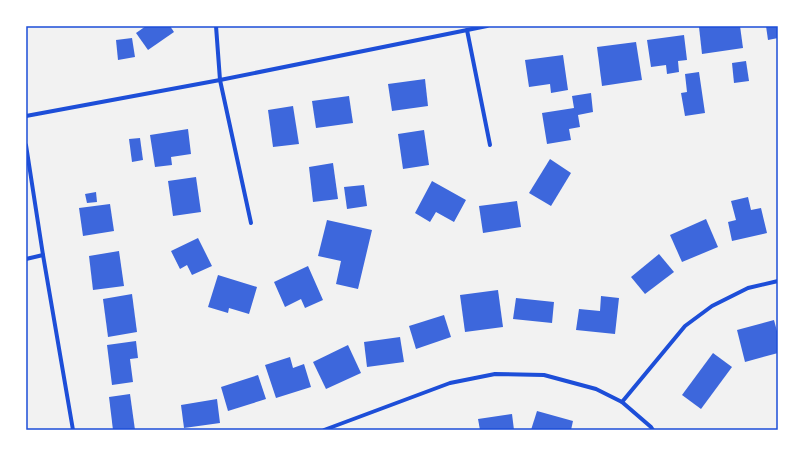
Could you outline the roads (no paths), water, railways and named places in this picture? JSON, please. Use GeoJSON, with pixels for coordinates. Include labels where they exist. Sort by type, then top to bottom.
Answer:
{"type":"FeatureCollection","features":[{"type":"Feature","properties":{"kind":"street"},"geometry":{"type":"LineString","coordinates":[[216,26],[220,80],[251,223]]}},
{"type":"Feature","properties":{"kind":"street"},"geometry":{"type":"LineString","coordinates":[[26,116],[220,80],[487,26]]}},
{"type":"Feature","properties":{"kind":"street"},"geometry":{"type":"LineString","coordinates":[[467,30],[490,145]]}},
{"type":"Feature","properties":{"kind":"street"},"geometry":{"type":"LineString","coordinates":[[26,145],[73,430]]}},
{"type":"Feature","properties":{"kind":"street"},"geometry":{"type":"LineString","coordinates":[[26,259],[43,255]]}},
{"type":"Feature","properties":{"kind":"street"},"geometry":{"type":"LineString","coordinates":[[622,402],[685,326],[712,306],[748,288],[778,281]]}},
{"type":"Feature","properties":{"kind":"street"},"geometry":{"type":"LineString","coordinates":[[327,429],[450,383],[495,374],[544,375],[596,389],[622,402],[653,430]]}}]}
